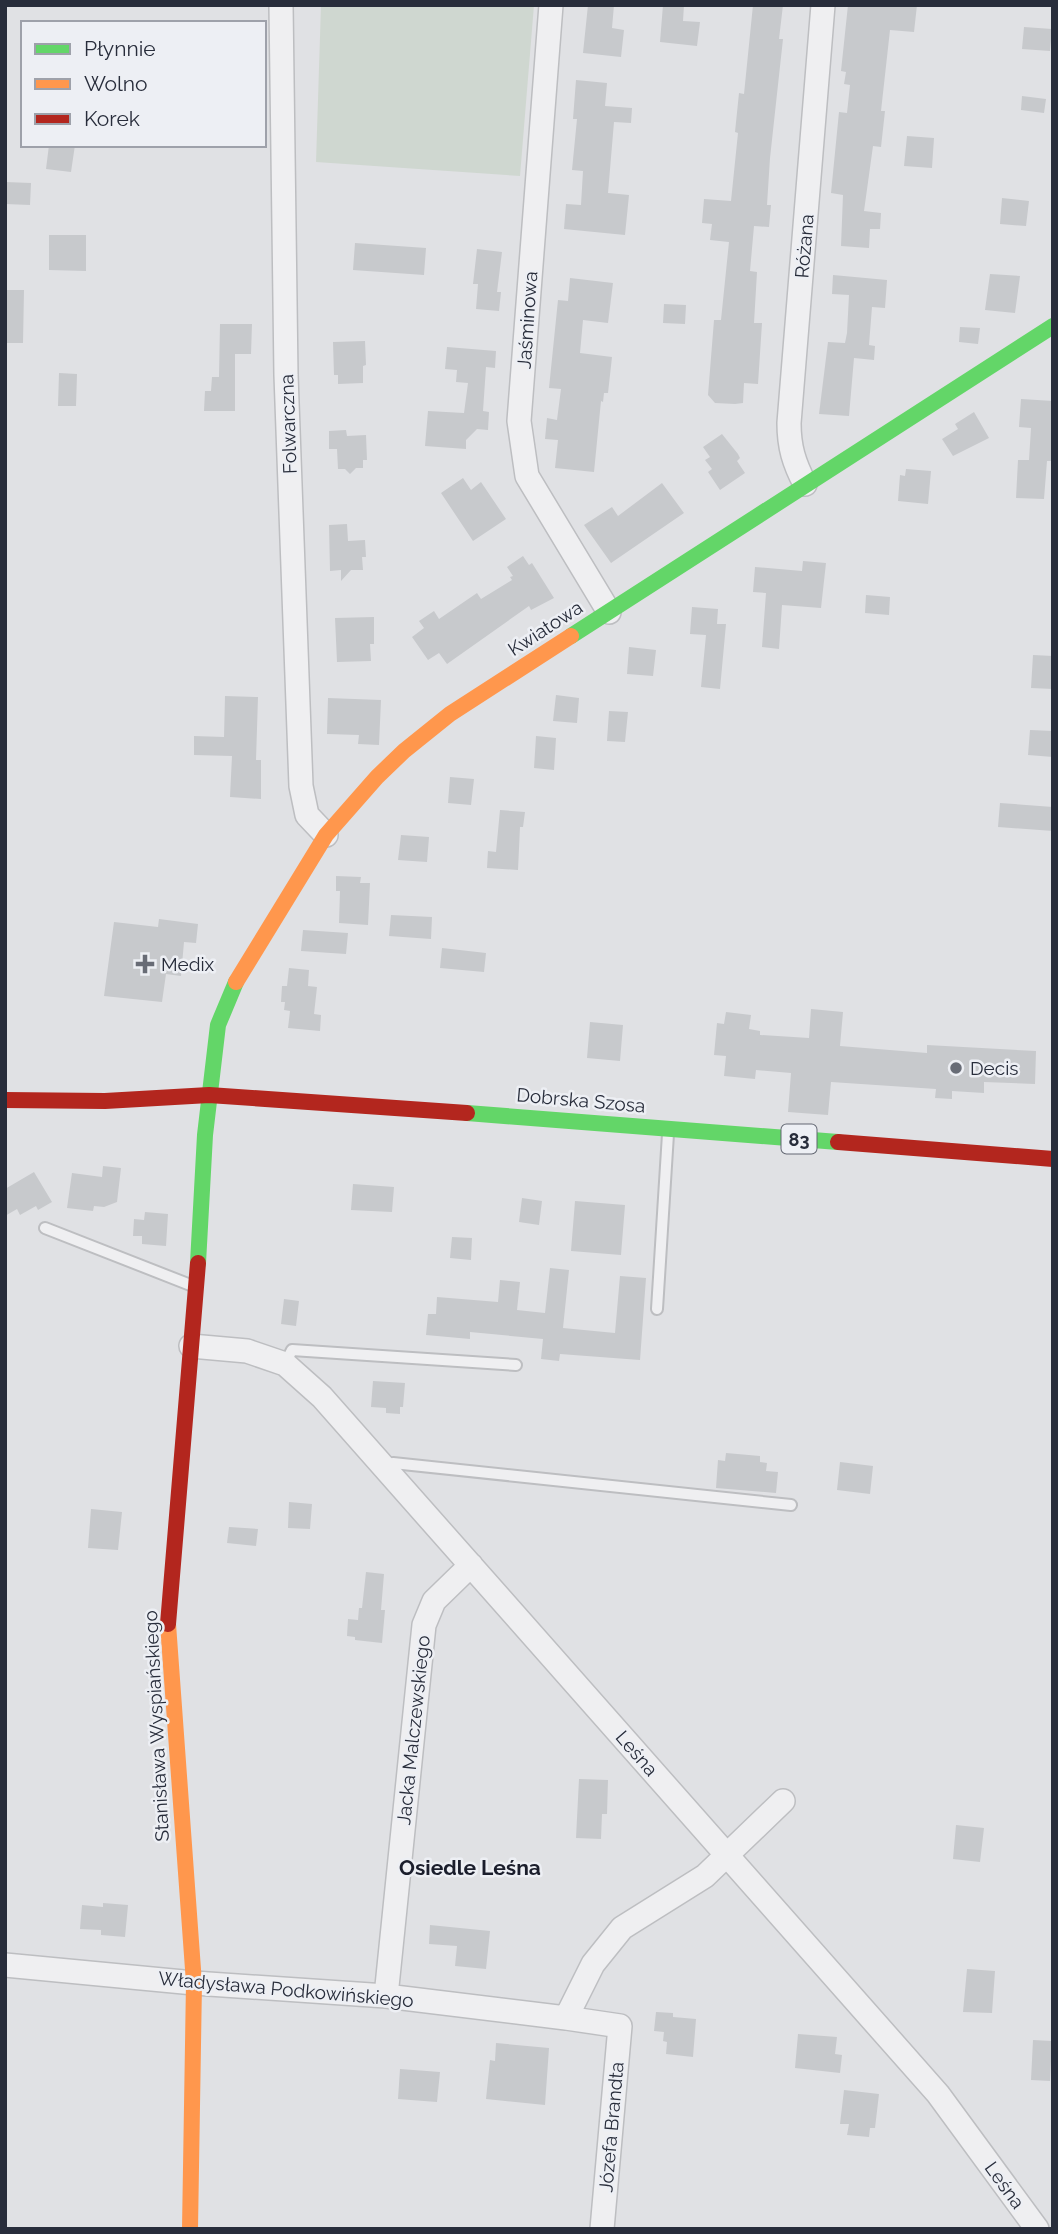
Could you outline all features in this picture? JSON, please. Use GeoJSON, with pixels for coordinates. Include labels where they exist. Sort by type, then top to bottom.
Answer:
{"type":"FeatureCollection","features":[{"type":"Feature","properties":{"kind":"street","name":"Folwarczna"},"geometry":{"type":"LineString","coordinates":[[281,5],[286,375],[300,786],[307,815],[326,835]]}},
{"type":"Feature","properties":{"kind":"street","name":"Jaśminowa"},"geometry":{"type":"LineString","coordinates":[[551,5],[519,421],[527,476],[609,612]]}},
{"type":"Feature","properties":{"kind":"street","name":"Różana"},"geometry":{"type":"LineString","coordinates":[[805,484],[792,460],[789,423],[823,5]]}},
{"type":"Feature","properties":{"kind":"street","name":"Kwiatowa"},"geometry":{"type":"LineString","coordinates":[[209,1095],[218,1025],[231,989],[326,835],[404,751],[450,714],[1053,326]]}},
{"type":"Feature","properties":{"kind":"street","name":"Dobrska Szosa"},"geometry":{"type":"LineString","coordinates":[[5,1100],[106,1101],[209,1095],[288,1099],[1053,1159]]}},
{"type":"Feature","properties":{"kind":"street","name":"Stanisława Wyspiańskiego"},"geometry":{"type":"LineString","coordinates":[[190,2229],[194,1983],[168,1624],[209,1095]]}},
{"type":"Feature","properties":{"kind":"street","name":"Dobrska Szosa"},"geometry":{"type":"LineString","coordinates":[[53,1117],[65,1116],[106,1101]]}},
{"type":"Feature","properties":{"kind":"street","name":"Leśna"},"geometry":{"type":"LineString","coordinates":[[191,1346],[247,1351],[285,1364],[322,1397],[939,2094],[1037,2229]]}},
{"type":"Feature","properties":{"kind":"street","name":"Jacka Malczewskiego"},"geometry":{"type":"LineString","coordinates":[[386,1996],[424,1625],[434,1601],[471,1565]]}},
{"type":"Feature","properties":{"kind":"street"},"geometry":{"type":"LineString","coordinates":[[566,2018],[593,1964],[622,1928],[705,1876],[783,1801]]}},
{"type":"Feature","properties":{"kind":"street","name":"Władysława Podkowińskiego"},"geometry":{"type":"LineString","coordinates":[[5,1965],[194,1983],[386,1996],[620,2025]]}},
{"type":"Feature","properties":{"kind":"street","name":"Józefa Brandta"},"geometry":{"type":"LineString","coordinates":[[601,2229],[620,2025]]}},
{"type":"Feature","properties":{"kind":"lane"},"geometry":{"type":"LineString","coordinates":[[657,1309],[668,1128]]}},
{"type":"Feature","properties":{"kind":"lane"},"geometry":{"type":"LineString","coordinates":[[45,1228],[195,1287]]}},
{"type":"Feature","properties":{"kind":"lane"},"geometry":{"type":"LineString","coordinates":[[285,1364],[292,1350],[516,1365]]}},
{"type":"Feature","properties":{"kind":"lane"},"geometry":{"type":"LineString","coordinates":[[382,1467],[393,1463],[791,1505]]}},
{"type":"Feature","properties":{"kind":"shaded area"},"geometry":{"type":"Polygon","coordinates":[[[321,5],[534,5],[520,176],[316,162],[321,5]]]}},
{"type":"Feature","properties":{"kind":"building"},"geometry":{"type":"Polygon","coordinates":[[[588,5],[614,5],[612,28],[624,30],[621,57],[583,53],[588,5]]]}},
{"type":"Feature","properties":{"kind":"building"},"geometry":{"type":"Polygon","coordinates":[[[663,5],[684,5],[683,21],[700,22],[697,46],[660,42],[663,5]]]}},
{"type":"Feature","properties":{"kind":"building"},"geometry":{"type":"Polygon","coordinates":[[[753,5],[783,5],[779,39],[783,39],[767,205],[771,205],[769,227],[754,226],[750,271],[757,272],[754,323],[762,323],[758,384],[744,383],[743,403],[715,403],[708,395],[714,320],[721,320],[729,242],[710,240],[712,224],[702,223],[704,199],[731,201],[739,93],[744,94],[753,5]]]}},
{"type":"Feature","properties":{"kind":"building"},"geometry":{"type":"Polygon","coordinates":[[[848,5],[917,5],[914,32],[890,30],[881,111],[885,111],[881,147],[873,146],[864,211],[881,213],[880,229],[870,229],[869,248],[841,246],[843,195],[831,193],[839,112],[847,113],[850,85],[844,84],[846,72],[841,71],[848,5]]]}},
{"type":"Feature","properties":{"kind":"building"},"geometry":{"type":"Polygon","coordinates":[[[1024,27],[1052,29],[1050,51],[1022,49],[1024,27]]]}},
{"type":"Feature","properties":{"kind":"building"},"geometry":{"type":"Polygon","coordinates":[[[576,80],[607,83],[605,106],[632,108],[631,123],[614,122],[608,193],[629,195],[625,235],[564,229],[566,204],[581,205],[583,171],[572,170],[577,119],[573,119],[576,80]]]}},
{"type":"Feature","properties":{"kind":"building"},"geometry":{"type":"Polygon","coordinates":[[[1022,96],[1046,99],[1044,113],[1021,110],[1022,96]]]}},
{"type":"Feature","properties":{"kind":"building"},"geometry":{"type":"Polygon","coordinates":[[[907,136],[934,138],[932,168],[904,166],[907,136]]]}},
{"type":"Feature","properties":{"kind":"building"},"geometry":{"type":"Polygon","coordinates":[[[49,147],[75,147],[71,172],[46,169],[49,147]]]}},
{"type":"Feature","properties":{"kind":"building"},"geometry":{"type":"Polygon","coordinates":[[[5,182],[31,183],[30,205],[5,204],[5,182]]]}},
{"type":"Feature","properties":{"kind":"building"},"geometry":{"type":"Polygon","coordinates":[[[1002,198],[1029,201],[1026,226],[1000,224],[1002,198]]]}},
{"type":"Feature","properties":{"kind":"building"},"geometry":{"type":"Polygon","coordinates":[[[49,235],[86,235],[86,271],[49,270],[49,235]]]}},
{"type":"Feature","properties":{"kind":"building"},"geometry":{"type":"Polygon","coordinates":[[[355,243],[426,248],[424,275],[353,270],[355,243]]]}},
{"type":"Feature","properties":{"kind":"building"},"geometry":{"type":"Polygon","coordinates":[[[477,249],[502,252],[497,292],[501,292],[499,311],[476,309],[478,284],[473,284],[477,249]]]}},
{"type":"Feature","properties":{"kind":"building"},"geometry":{"type":"Polygon","coordinates":[[[990,274],[1020,276],[1015,313],[985,310],[990,274]]]}},
{"type":"Feature","properties":{"kind":"building"},"geometry":{"type":"Polygon","coordinates":[[[833,275],[887,280],[885,308],[872,307],[869,345],[875,346],[874,360],[854,358],[849,416],[819,414],[828,342],[845,343],[847,333],[849,295],[832,294],[833,275]]]}},
{"type":"Feature","properties":{"kind":"building"},"geometry":{"type":"Polygon","coordinates":[[[570,278],[613,283],[608,323],[583,320],[580,353],[612,357],[608,393],[604,393],[603,402],[601,401],[594,472],[555,468],[558,440],[545,439],[547,418],[557,420],[561,389],[549,388],[558,300],[568,301],[570,278]]]}},
{"type":"Feature","properties":{"kind":"building"},"geometry":{"type":"Polygon","coordinates":[[[5,290],[24,290],[23,343],[5,343],[5,290]]]}},
{"type":"Feature","properties":{"kind":"building"},"geometry":{"type":"Polygon","coordinates":[[[664,304],[686,305],[685,324],[663,323],[664,304]]]}},
{"type":"Feature","properties":{"kind":"building"},"geometry":{"type":"Polygon","coordinates":[[[220,324],[252,324],[251,354],[235,354],[235,411],[204,411],[205,391],[211,391],[212,377],[219,377],[220,324]]]}},
{"type":"Feature","properties":{"kind":"building"},"geometry":{"type":"Polygon","coordinates":[[[960,327],[980,328],[978,344],[959,342],[960,327]]]}},
{"type":"Feature","properties":{"kind":"building"},"geometry":{"type":"Polygon","coordinates":[[[365,341],[366,365],[363,366],[363,383],[338,384],[338,375],[334,375],[333,342],[365,341]]]}},
{"type":"Feature","properties":{"kind":"building"},"geometry":{"type":"Polygon","coordinates":[[[447,347],[496,351],[495,368],[486,367],[483,411],[489,412],[488,430],[477,429],[466,440],[466,449],[425,446],[428,411],[464,413],[468,383],[456,382],[457,370],[445,369],[447,347]]]}},
{"type":"Feature","properties":{"kind":"building"},"geometry":{"type":"Polygon","coordinates":[[[59,373],[77,374],[76,406],[58,406],[59,373]]]}},
{"type":"Feature","properties":{"kind":"building"},"geometry":{"type":"Polygon","coordinates":[[[1021,399],[1053,401],[1053,461],[1047,461],[1044,499],[1016,498],[1018,460],[1029,460],[1031,428],[1019,427],[1021,399]]]}},
{"type":"Feature","properties":{"kind":"building"},"geometry":{"type":"Polygon","coordinates":[[[974,412],[989,438],[953,456],[942,439],[958,429],[955,424],[974,412]]]}},
{"type":"Feature","properties":{"kind":"building"},"geometry":{"type":"Polygon","coordinates":[[[346,430],[347,436],[366,435],[367,460],[363,460],[363,468],[356,468],[350,474],[345,469],[338,469],[337,449],[329,449],[329,431],[346,430]]]}},
{"type":"Feature","properties":{"kind":"building"},"geometry":{"type":"Polygon","coordinates":[[[722,434],[738,454],[740,458],[737,461],[745,473],[720,490],[708,472],[712,469],[705,460],[710,457],[703,447],[722,434]]]}},
{"type":"Feature","properties":{"kind":"building"},"geometry":{"type":"Polygon","coordinates":[[[906,469],[931,471],[928,504],[898,501],[900,475],[905,476],[906,469]]]}},
{"type":"Feature","properties":{"kind":"building"},"geometry":{"type":"Polygon","coordinates":[[[463,478],[471,490],[481,482],[506,519],[473,541],[441,493],[463,478]]]}},
{"type":"Feature","properties":{"kind":"building"},"geometry":{"type":"Polygon","coordinates":[[[662,483],[684,513],[611,563],[584,525],[612,507],[618,516],[662,483]]]}},
{"type":"Feature","properties":{"kind":"building"},"geometry":{"type":"Polygon","coordinates":[[[347,524],[348,541],[365,540],[366,557],[362,557],[363,570],[351,570],[341,581],[341,570],[330,571],[329,525],[347,524]]]}},
{"type":"Feature","properties":{"kind":"building"},"geometry":{"type":"Polygon","coordinates":[[[523,556],[529,565],[532,563],[554,598],[531,610],[529,606],[447,664],[439,653],[428,660],[412,637],[424,628],[419,621],[434,611],[439,619],[477,593],[481,599],[512,580],[510,577],[513,576],[507,567],[523,556]]]}},
{"type":"Feature","properties":{"kind":"building"},"geometry":{"type":"Polygon","coordinates":[[[803,561],[826,563],[821,608],[782,605],[779,649],[762,647],[766,593],[753,592],[755,567],[802,571],[803,561]]]}},
{"type":"Feature","properties":{"kind":"building"},"geometry":{"type":"Polygon","coordinates":[[[866,595],[890,597],[889,615],[865,613],[866,595]]]}},
{"type":"Feature","properties":{"kind":"building"},"geometry":{"type":"Polygon","coordinates":[[[692,607],[718,609],[717,624],[726,624],[720,689],[701,687],[706,635],[690,634],[692,607]]]}},
{"type":"Feature","properties":{"kind":"building"},"geometry":{"type":"Polygon","coordinates":[[[374,617],[374,644],[370,644],[371,661],[337,662],[335,618],[374,617]]]}},
{"type":"Feature","properties":{"kind":"building"},"geometry":{"type":"Polygon","coordinates":[[[629,647],[656,650],[653,676],[627,674],[629,647]]]}},
{"type":"Feature","properties":{"kind":"building"},"geometry":{"type":"Polygon","coordinates":[[[1033,655],[1053,656],[1053,689],[1031,688],[1033,655]]]}},
{"type":"Feature","properties":{"kind":"building"},"geometry":{"type":"Polygon","coordinates":[[[556,695],[579,698],[577,723],[553,721],[556,695]]]}},
{"type":"Feature","properties":{"kind":"building"},"geometry":{"type":"Polygon","coordinates":[[[225,696],[258,697],[256,760],[261,760],[261,799],[230,797],[232,756],[194,755],[194,736],[224,737],[225,696]]]}},
{"type":"Feature","properties":{"kind":"building"},"geometry":{"type":"Polygon","coordinates":[[[328,698],[381,700],[379,745],[358,744],[359,735],[327,734],[328,698]]]}},
{"type":"Feature","properties":{"kind":"building"},"geometry":{"type":"Polygon","coordinates":[[[609,711],[628,712],[625,742],[607,741],[609,711]]]}},
{"type":"Feature","properties":{"kind":"building"},"geometry":{"type":"Polygon","coordinates":[[[1030,730],[1053,731],[1053,757],[1028,755],[1030,730]]]}},
{"type":"Feature","properties":{"kind":"building"},"geometry":{"type":"Polygon","coordinates":[[[536,736],[556,738],[554,770],[534,768],[536,736]]]}},
{"type":"Feature","properties":{"kind":"building"},"geometry":{"type":"Polygon","coordinates":[[[450,777],[474,779],[471,805],[448,803],[450,777]]]}},
{"type":"Feature","properties":{"kind":"building"},"geometry":{"type":"Polygon","coordinates":[[[1000,803],[1053,807],[1053,831],[998,827],[1000,803]]]}},
{"type":"Feature","properties":{"kind":"building"},"geometry":{"type":"Polygon","coordinates":[[[500,810],[525,812],[523,827],[520,827],[518,870],[487,868],[488,851],[496,852],[500,810]]]}},
{"type":"Feature","properties":{"kind":"building"},"geometry":{"type":"Polygon","coordinates":[[[401,835],[429,837],[427,862],[398,860],[401,835]]]}},
{"type":"Feature","properties":{"kind":"building"},"geometry":{"type":"Polygon","coordinates":[[[336,876],[361,877],[360,883],[370,883],[368,925],[339,923],[340,891],[336,891],[336,876]]]}},
{"type":"Feature","properties":{"kind":"building"},"geometry":{"type":"Polygon","coordinates":[[[391,915],[432,917],[431,939],[389,936],[391,915]]]}},
{"type":"Feature","properties":{"kind":"building","name":"Medix"},"geometry":{"type":"Polygon","coordinates":[[[159,919],[198,924],[196,943],[184,942],[181,976],[166,974],[162,1002],[104,996],[114,922],[158,927],[159,919]]]}},
{"type":"Feature","properties":{"kind":"building"},"geometry":{"type":"Polygon","coordinates":[[[303,930],[348,933],[346,954],[301,951],[303,930]]]}},
{"type":"Feature","properties":{"kind":"building"},"geometry":{"type":"Polygon","coordinates":[[[442,948],[486,953],[484,972],[440,968],[442,948]]]}},
{"type":"Feature","properties":{"kind":"building"},"geometry":{"type":"Polygon","coordinates":[[[289,968],[309,970],[308,986],[317,987],[314,1014],[321,1015],[320,1031],[288,1028],[290,1011],[284,1010],[285,1002],[281,1002],[282,986],[287,986],[289,968]]]}},
{"type":"Feature","properties":{"kind":"building"},"geometry":{"type":"Polygon","coordinates":[[[811,1009],[843,1012],[840,1046],[927,1053],[927,1045],[1036,1051],[1035,1084],[984,1082],[984,1093],[952,1091],[952,1099],[935,1098],[936,1089],[831,1082],[828,1115],[788,1112],[791,1073],[756,1070],[755,1079],[724,1076],[726,1056],[714,1055],[717,1023],[724,1024],[726,1012],[751,1015],[749,1029],[760,1031],[760,1035],[809,1038],[811,1009]]]}},
{"type":"Feature","properties":{"kind":"building"},"geometry":{"type":"Polygon","coordinates":[[[590,1022],[623,1025],[620,1061],[587,1058],[590,1022]]]}},
{"type":"Feature","properties":{"kind":"building"},"geometry":{"type":"Polygon","coordinates":[[[103,1166],[121,1168],[117,1202],[104,1207],[94,1206],[93,1211],[67,1208],[72,1173],[102,1177],[103,1166]]]}},
{"type":"Feature","properties":{"kind":"building"},"geometry":{"type":"Polygon","coordinates":[[[34,1172],[52,1202],[38,1210],[36,1206],[20,1215],[17,1209],[5,1216],[5,1189],[34,1172]]]}},
{"type":"Feature","properties":{"kind":"building"},"geometry":{"type":"Polygon","coordinates":[[[353,1184],[394,1187],[392,1212],[351,1210],[353,1184]]]}},
{"type":"Feature","properties":{"kind":"building"},"geometry":{"type":"Polygon","coordinates":[[[522,1198],[542,1201],[539,1225],[519,1222],[522,1198]]]}},
{"type":"Feature","properties":{"kind":"building"},"geometry":{"type":"Polygon","coordinates":[[[575,1201],[625,1205],[621,1255],[571,1251],[575,1201]]]}},
{"type":"Feature","properties":{"kind":"building"},"geometry":{"type":"Polygon","coordinates":[[[145,1212],[168,1214],[166,1246],[142,1244],[142,1236],[133,1236],[134,1219],[144,1220],[145,1212]]]}},
{"type":"Feature","properties":{"kind":"building"},"geometry":{"type":"Polygon","coordinates":[[[452,1237],[472,1238],[471,1260],[450,1258],[452,1237]]]}},
{"type":"Feature","properties":{"kind":"building"},"geometry":{"type":"Polygon","coordinates":[[[550,1268],[569,1270],[563,1328],[615,1333],[620,1276],[646,1278],[640,1360],[560,1354],[559,1361],[541,1359],[543,1339],[470,1332],[470,1339],[426,1335],[428,1314],[436,1314],[437,1297],[498,1302],[500,1280],[520,1282],[517,1310],[545,1313],[550,1268]]]}},
{"type":"Feature","properties":{"kind":"building"},"geometry":{"type":"Polygon","coordinates":[[[284,1299],[299,1301],[296,1326],[281,1324],[284,1299]]]}},
{"type":"Feature","properties":{"kind":"building"},"geometry":{"type":"Polygon","coordinates":[[[373,1381],[405,1383],[400,1414],[386,1413],[386,1408],[371,1407],[373,1381]]]}},
{"type":"Feature","properties":{"kind":"building"},"geometry":{"type":"Polygon","coordinates":[[[726,1453],[760,1456],[760,1462],[767,1463],[766,1471],[778,1472],[776,1493],[716,1488],[718,1460],[725,1461],[726,1453]]]}},
{"type":"Feature","properties":{"kind":"building"},"geometry":{"type":"Polygon","coordinates":[[[840,1462],[873,1466],[870,1494],[837,1490],[840,1462]]]}},
{"type":"Feature","properties":{"kind":"building"},"geometry":{"type":"Polygon","coordinates":[[[289,1502],[312,1504],[310,1529],[288,1528],[289,1502]]]}},
{"type":"Feature","properties":{"kind":"building"},"geometry":{"type":"Polygon","coordinates":[[[91,1509],[122,1512],[118,1550],[88,1548],[91,1509]]]}},
{"type":"Feature","properties":{"kind":"building"},"geometry":{"type":"Polygon","coordinates":[[[229,1527],[258,1529],[256,1546],[227,1543],[229,1527]]]}},
{"type":"Feature","properties":{"kind":"building"},"geometry":{"type":"Polygon","coordinates":[[[366,1572],[384,1574],[382,1643],[355,1640],[355,1637],[347,1636],[348,1619],[358,1620],[359,1608],[362,1608],[366,1572]]]}},
{"type":"Feature","properties":{"kind":"building"},"geometry":{"type":"Polygon","coordinates":[[[579,1779],[608,1780],[607,1814],[602,1814],[601,1839],[576,1838],[579,1779]]]}},
{"type":"Feature","properties":{"kind":"building"},"geometry":{"type":"Polygon","coordinates":[[[956,1825],[984,1828],[980,1862],[953,1859],[956,1825]]]}},
{"type":"Feature","properties":{"kind":"building"},"geometry":{"type":"Polygon","coordinates":[[[103,1903],[128,1905],[125,1937],[101,1935],[101,1930],[80,1929],[82,1905],[103,1907],[103,1903]]]}},
{"type":"Feature","properties":{"kind":"building"},"geometry":{"type":"Polygon","coordinates":[[[430,1925],[490,1931],[486,1969],[455,1966],[457,1946],[429,1944],[430,1925]]]}},
{"type":"Feature","properties":{"kind":"building"},"geometry":{"type":"Polygon","coordinates":[[[967,1969],[995,1971],[992,2013],[963,2012],[967,1969]]]}},
{"type":"Feature","properties":{"kind":"building"},"geometry":{"type":"Polygon","coordinates":[[[656,2012],[696,2019],[693,2057],[666,2054],[664,2032],[654,2031],[656,2012]]]}},
{"type":"Feature","properties":{"kind":"building"},"geometry":{"type":"Polygon","coordinates":[[[798,2034],[837,2037],[835,2054],[842,2055],[840,2073],[795,2068],[798,2034]]]}},
{"type":"Feature","properties":{"kind":"building"},"geometry":{"type":"Polygon","coordinates":[[[1033,2040],[1052,2041],[1050,2081],[1031,2080],[1033,2040]]]}},
{"type":"Feature","properties":{"kind":"building"},"geometry":{"type":"Polygon","coordinates":[[[496,2043],[549,2048],[545,2105],[486,2099],[490,2060],[495,2061],[496,2043]]]}},
{"type":"Feature","properties":{"kind":"building"},"geometry":{"type":"Polygon","coordinates":[[[400,2069],[440,2072],[437,2102],[398,2099],[400,2069]]]}},
{"type":"Feature","properties":{"kind":"building"},"geometry":{"type":"Polygon","coordinates":[[[844,2090],[879,2094],[875,2128],[870,2128],[869,2137],[847,2135],[849,2124],[840,2124],[844,2090]]]}},
{"type":"Feature","properties":{"kind":"traffic: fast"},"geometry":{"type":"LineString","coordinates":[[571,636],[1053,326]]}},
{"type":"Feature","properties":{"kind":"traffic: fast"},"geometry":{"type":"LineString","coordinates":[[198,1263],[205,1135],[218,1025],[236,982]]}},
{"type":"Feature","properties":{"kind":"traffic: fast"},"geometry":{"type":"LineString","coordinates":[[467,1113],[838,1142]]}},
{"type":"Feature","properties":{"kind":"traffic: slow"},"geometry":{"type":"LineString","coordinates":[[236,982],[326,835],[377,777],[450,714],[571,636]]}},
{"type":"Feature","properties":{"kind":"traffic: slow"},"geometry":{"type":"LineString","coordinates":[[168,1624],[194,1983],[190,2229]]}},
{"type":"Feature","properties":{"kind":"traffic: jam"},"geometry":{"type":"LineString","coordinates":[[5,1100],[105,1101],[209,1095],[467,1113]]}},
{"type":"Feature","properties":{"kind":"traffic: jam"},"geometry":{"type":"LineString","coordinates":[[838,1142],[1053,1159]]}},
{"type":"Feature","properties":{"kind":"traffic: jam"},"geometry":{"type":"LineString","coordinates":[[168,1624],[198,1263]]}},
{"type":"Feature","properties":{"kind":"place","name":"Medix"},"geometry":{"type":"Point","coordinates":[145,964]}},
{"type":"Feature","properties":{"kind":"place","name":"Decis"},"geometry":{"type":"Point","coordinates":[956,1068]}},
{"type":"Feature","properties":{"kind":"district","name":"Osiedle Leśna"},"geometry":{"type":"Point","coordinates":[470,1867]}}]}
